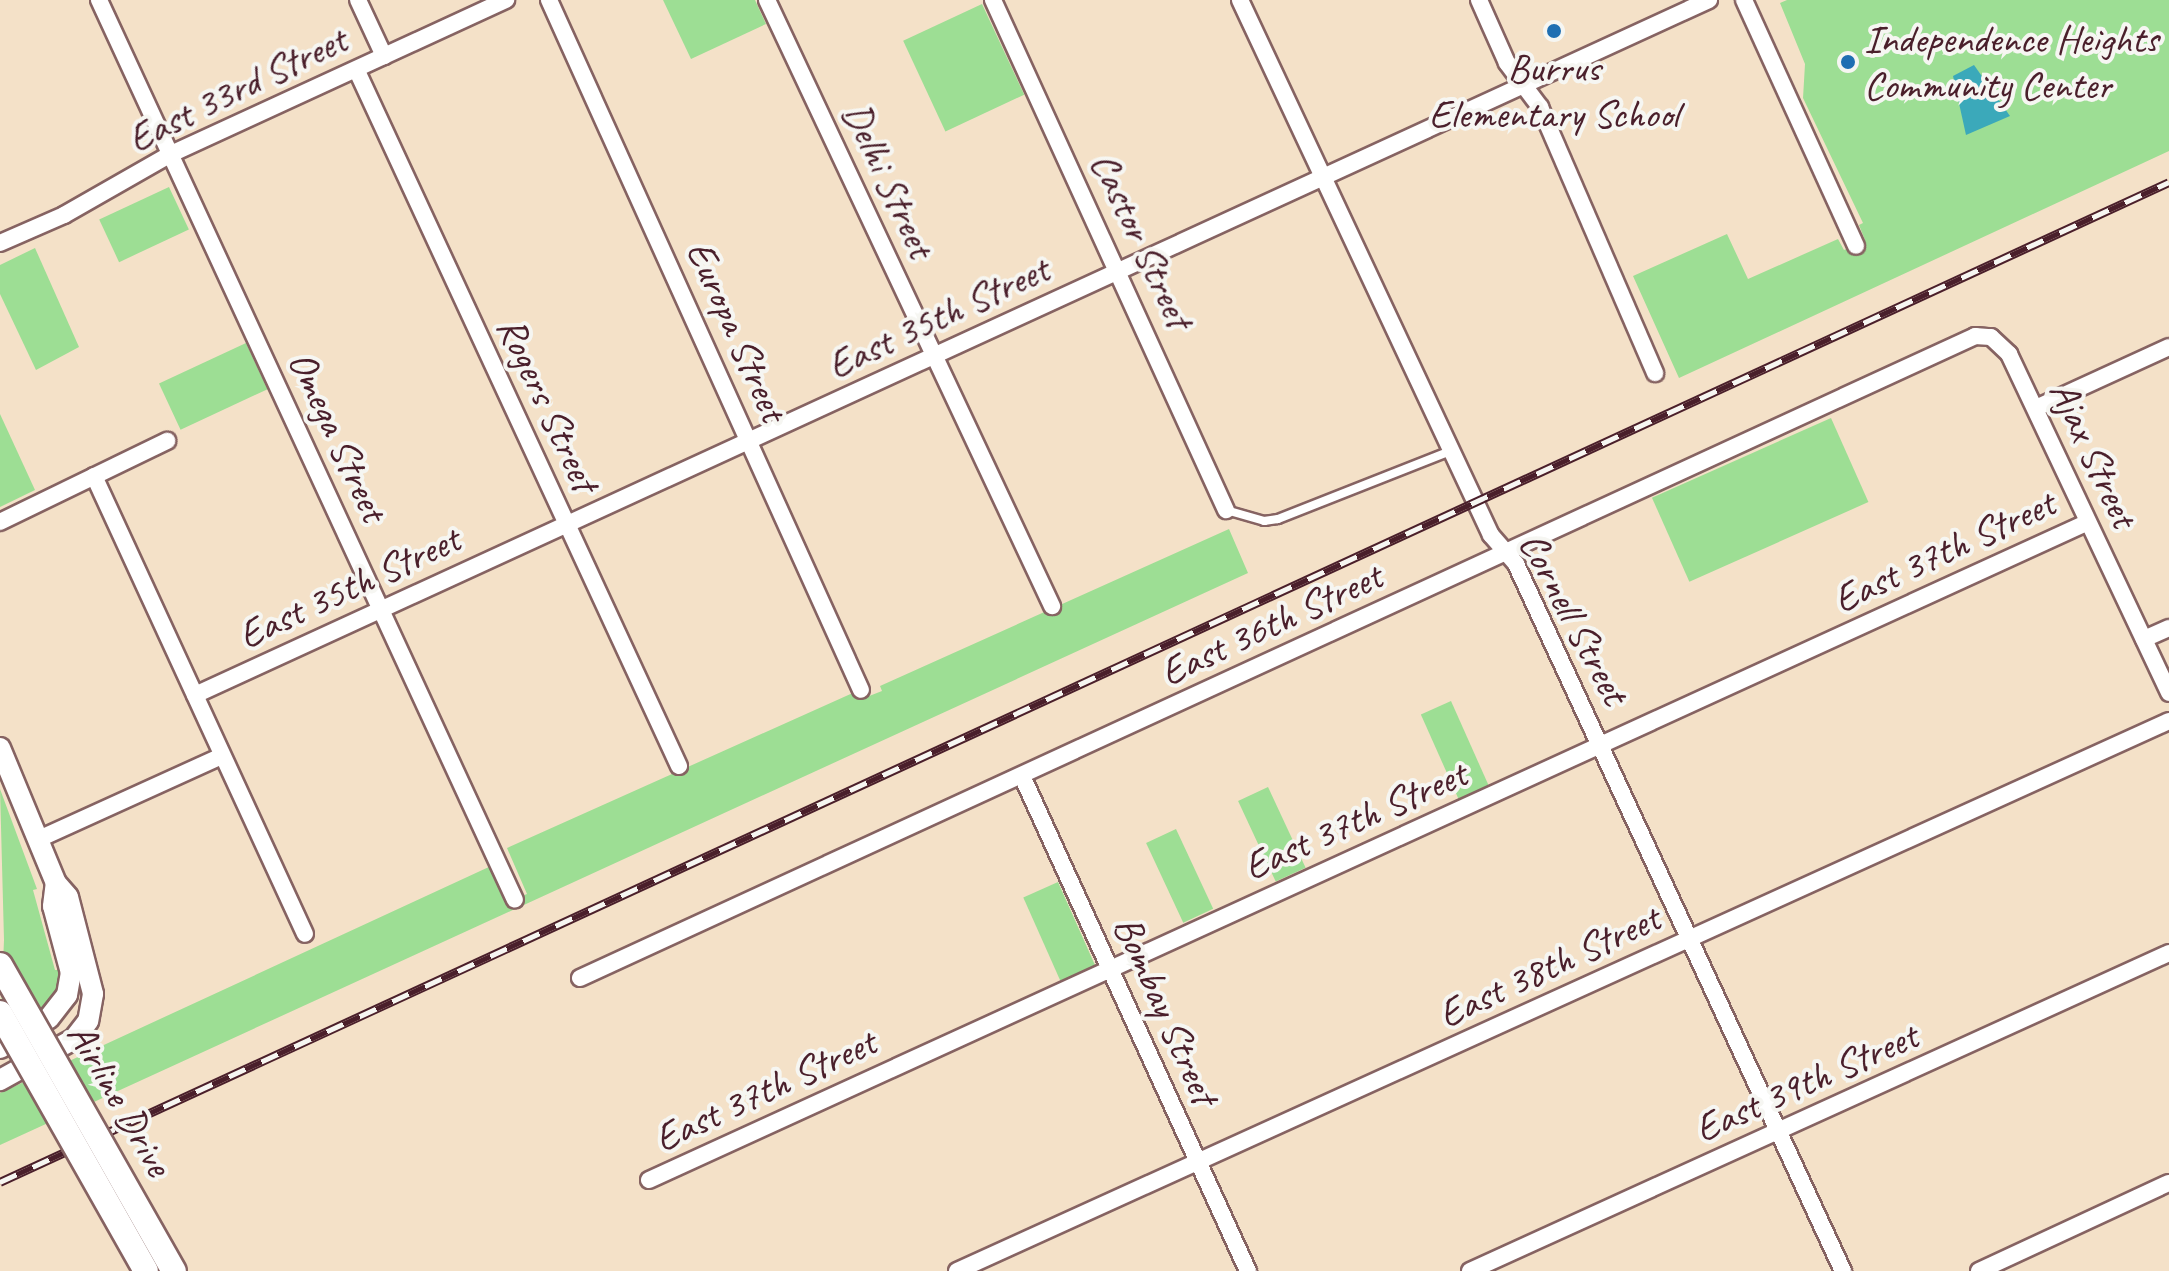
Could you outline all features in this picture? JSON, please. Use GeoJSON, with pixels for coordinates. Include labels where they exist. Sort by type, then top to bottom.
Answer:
{"type":"FeatureCollection","features":[{"type":"Feature","properties":{"kind":"main road","name":"Airline Drive"},"geometry":{"type":"LineString","coordinates":[[0,965],[174,1271]]}},
{"type":"Feature","properties":{"kind":"main road","name":"Airline Drive"},"geometry":{"type":"LineString","coordinates":[[0,1013],[146,1271]]}},
{"type":"Feature","properties":{"kind":"street","name":"Omega Street"},"geometry":{"type":"LineString","coordinates":[[99,0],[515,900]]}},
{"type":"Feature","properties":{"kind":"street"},"geometry":{"type":"LineString","coordinates":[[358,0],[384,56]]}},
{"type":"Feature","properties":{"kind":"street","name":"East 33rd Street"},"geometry":{"type":"LineString","coordinates":[[0,243],[64,215],[171,154],[506,0]]}},
{"type":"Feature","properties":{"kind":"street","name":"Europa Street"},"geometry":{"type":"LineString","coordinates":[[549,0],[861,690]]}},
{"type":"Feature","properties":{"kind":"street","name":"Delhi Street"},"geometry":{"type":"LineString","coordinates":[[767,0],[1052,606]]}},
{"type":"Feature","properties":{"kind":"street","name":"Castor Street"},"geometry":{"type":"LineString","coordinates":[[993,0],[1119,270],[1226,510]]}},
{"type":"Feature","properties":{"kind":"street","name":"Cornell Street"},"geometry":{"type":"LineString","coordinates":[[1240,0],[1491,535],[1516,564],[1602,745],[1843,1271]]}},
{"type":"Feature","properties":{"kind":"street"},"geometry":{"type":"LineString","coordinates":[[1479,0],[1507,63],[1540,107],[1655,373]]}},
{"type":"Feature","properties":{"kind":"street","name":"East 35th Street"},"geometry":{"type":"LineString","coordinates":[[195,695],[1709,0]]}},
{"type":"Feature","properties":{"kind":"street"},"geometry":{"type":"LineString","coordinates":[[1744,0],[1856,246]]}},
{"type":"Feature","properties":{"kind":"street","name":"Rogers Street"},"geometry":{"type":"LineString","coordinates":[[357,71],[679,766]]}},
{"type":"Feature","properties":{"kind":"street","name":"Ajax Street"},"geometry":{"type":"LineString","coordinates":[[1991,337],[2009,354],[2169,693]]}},
{"type":"Feature","properties":{"kind":"street","name":"East 36th Street"},"geometry":{"type":"LineString","coordinates":[[580,978],[1962,341],[1991,337]]}},
{"type":"Feature","properties":{"kind":"street"},"geometry":{"type":"LineString","coordinates":[[2036,408],[2169,347]]}},
{"type":"Feature","properties":{"kind":"street"},"geometry":{"type":"LineString","coordinates":[[0,522],[167,441]]}},
{"type":"Feature","properties":{"kind":"street"},"geometry":{"type":"LineString","coordinates":[[94,476],[305,934]]}},
{"type":"Feature","properties":{"kind":"street","name":"East 37th Street"},"geometry":{"type":"LineString","coordinates":[[649,1180],[2088,522]]}},
{"type":"Feature","properties":{"kind":"street"},"geometry":{"type":"LineString","coordinates":[[2144,639],[2169,628]]}},
{"type":"Feature","properties":{"kind":"street","name":"East 38th Street"},"geometry":{"type":"LineString","coordinates":[[957,1271],[2169,721]]}},
{"type":"Feature","properties":{"kind":"street"},"geometry":{"type":"LineString","coordinates":[[0,748],[41,838],[56,883],[68,897],[91,976],[92,1011],[74,1039],[0,1080]]}},
{"type":"Feature","properties":{"kind":"street"},"geometry":{"type":"LineString","coordinates":[[41,838],[222,756]]}},
{"type":"Feature","properties":{"kind":"street","name":"Bombay Street"},"geometry":{"type":"LineString","coordinates":[[1022,776],[1112,968],[1195,1162],[1248,1271]]}},
{"type":"Feature","properties":{"kind":"street"},"geometry":{"type":"LineString","coordinates":[[0,1048],[49,1018],[67,995],[71,973],[53,906],[56,883]]}},
{"type":"Feature","properties":{"kind":"street","name":"East 39th Street"},"geometry":{"type":"LineString","coordinates":[[1470,1271],[2169,953]]}},
{"type":"Feature","properties":{"kind":"street"},"geometry":{"type":"LineString","coordinates":[[1979,1271],[2169,1183]]}},
{"type":"Feature","properties":{"kind":"lane"},"geometry":{"type":"LineString","coordinates":[[1226,510],[1264,521],[1278,519],[1451,451]]}},
{"type":"Feature","properties":{"kind":"green space"},"geometry":{"type":"Polygon","coordinates":[[[663,0],[755,0],[766,24],[691,59],[663,0]]]}},
{"type":"Feature","properties":{"kind":"green space"},"geometry":{"type":"Polygon","coordinates":[[[1787,0],[2169,0],[2169,151],[1679,378],[1633,276],[1727,234],[1748,279],[1838,239],[1844,250],[1865,240],[1859,225],[1863,223],[1803,98],[1805,64],[1780,3],[1787,0]]]}},
{"type":"Feature","properties":{"kind":"green space"},"geometry":{"type":"Polygon","coordinates":[[[982,4],[1024,95],[945,131],[903,41],[982,4]]]}},
{"type":"Feature","properties":{"kind":"green space"},"geometry":{"type":"Polygon","coordinates":[[[169,187],[189,230],[119,262],[99,220],[169,187]]]}},
{"type":"Feature","properties":{"kind":"green space"},"geometry":{"type":"Polygon","coordinates":[[[35,248],[79,347],[36,370],[0,294],[0,265],[35,248]]]}},
{"type":"Feature","properties":{"kind":"green space"},"geometry":{"type":"Polygon","coordinates":[[[246,343],[268,389],[181,430],[159,384],[246,343]]]}},
{"type":"Feature","properties":{"kind":"green space"},"geometry":{"type":"Polygon","coordinates":[[[0,414],[35,490],[0,507],[0,414]]]}},
{"type":"Feature","properties":{"kind":"green space"},"geometry":{"type":"Polygon","coordinates":[[[1831,418],[1868,502],[1689,582],[1652,498],[1831,418]]]}},
{"type":"Feature","properties":{"kind":"green space"},"geometry":{"type":"Polygon","coordinates":[[[1229,529],[1248,573],[0,1145],[0,1093],[491,866],[507,902],[527,894],[507,848],[855,692],[859,700],[882,691],[880,686],[1229,529]]]}},
{"type":"Feature","properties":{"kind":"green space"},"geometry":{"type":"Polygon","coordinates":[[[1451,701],[1490,790],[1460,803],[1421,714],[1451,701]]]}},
{"type":"Feature","properties":{"kind":"green space"},"geometry":{"type":"Polygon","coordinates":[[[1268,787],[1306,868],[1276,882],[1238,801],[1268,787]]]}},
{"type":"Feature","properties":{"kind":"green space"},"geometry":{"type":"Polygon","coordinates":[[[0,789],[37,889],[33,890],[55,970],[61,970],[61,990],[44,1011],[0,1034],[4,940],[0,789]]]}},
{"type":"Feature","properties":{"kind":"green space"},"geometry":{"type":"Polygon","coordinates":[[[1176,829],[1213,909],[1183,923],[1146,843],[1176,829]]]}},
{"type":"Feature","properties":{"kind":"green space"},"geometry":{"type":"Polygon","coordinates":[[[1058,882],[1096,967],[1061,982],[1023,897],[1058,882]]]}},
{"type":"Feature","properties":{"kind":"water"},"geometry":{"type":"Polygon","coordinates":[[[1974,65],[2010,116],[1966,135],[1953,76],[1974,65]]]}},
{"type":"Feature","properties":{"kind":"railway"},"geometry":{"type":"LineString","coordinates":[[0,1182],[2169,182]]}},
{"type":"Feature","properties":{"kind":"place","name":"Burrus Elementary School"},"geometry":{"type":"Point","coordinates":[1554,31]}},
{"type":"Feature","properties":{"kind":"place","name":"Independence Heights Community Center"},"geometry":{"type":"Point","coordinates":[1848,62]}}]}
